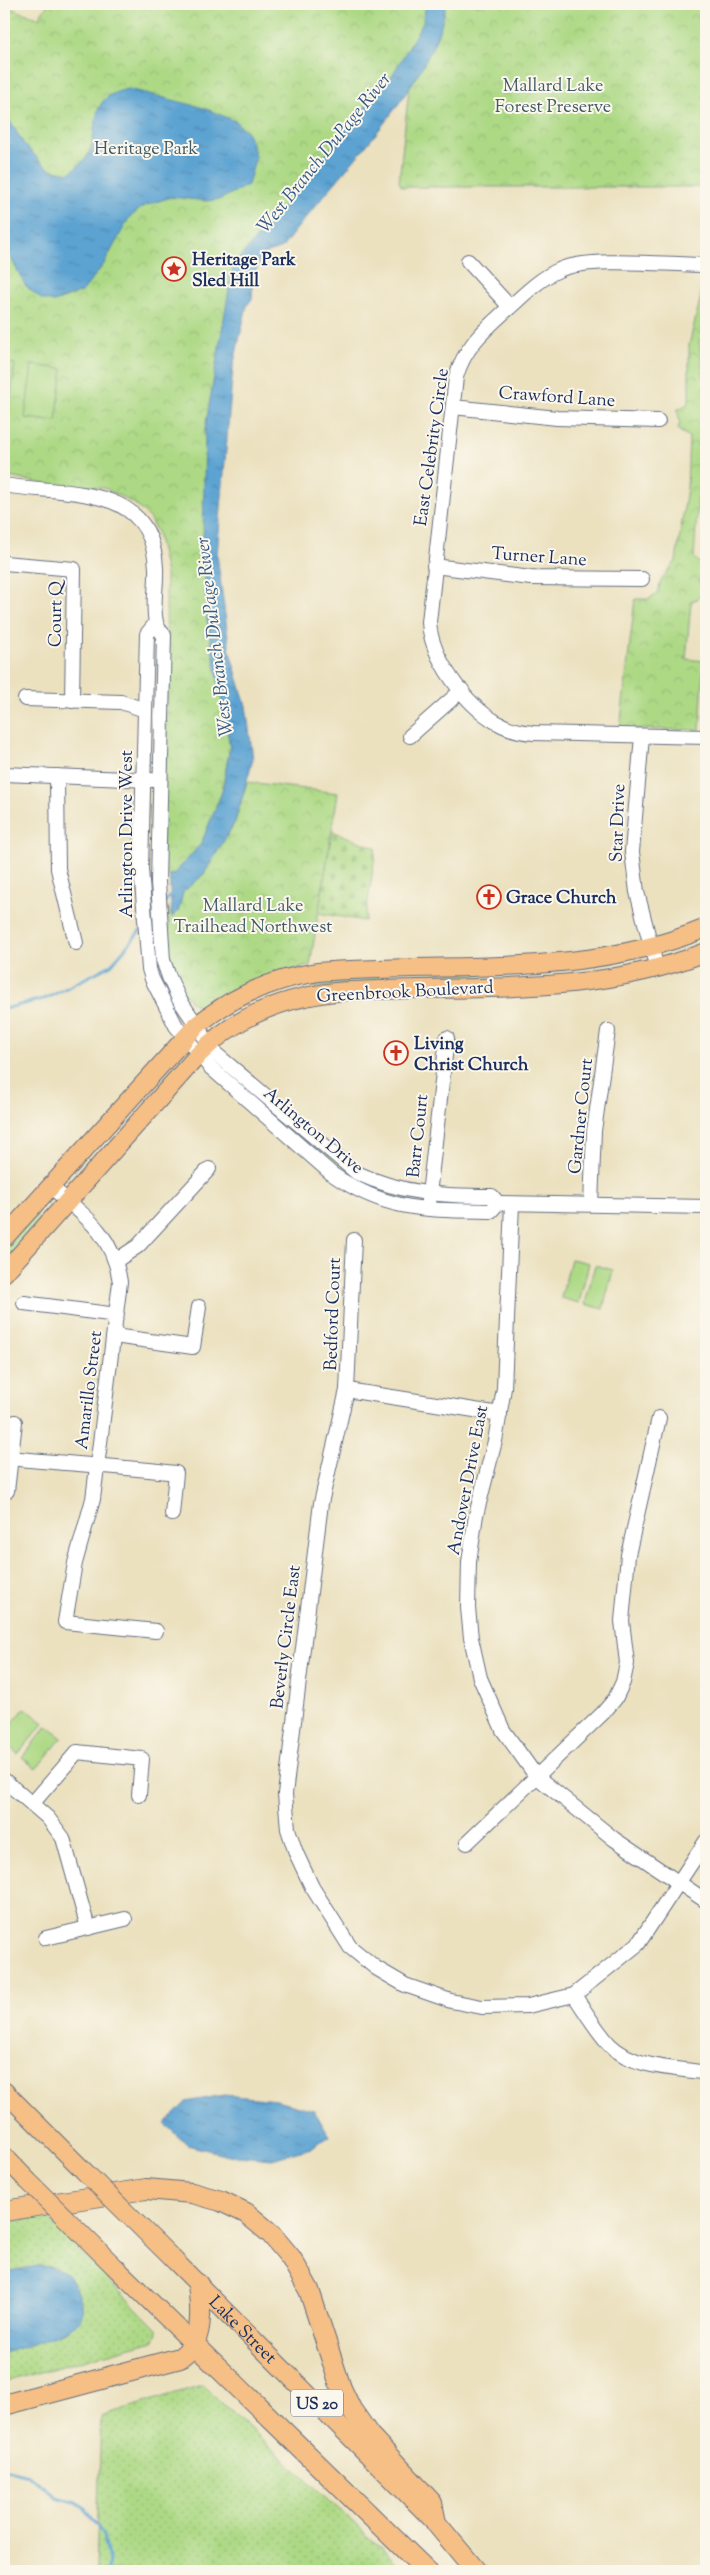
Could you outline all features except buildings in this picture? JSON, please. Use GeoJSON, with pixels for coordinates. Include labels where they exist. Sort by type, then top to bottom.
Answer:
{"type":"FeatureCollection","features":[{"type":"Feature","properties":{"kind":"highway"},"geometry":{"type":"LineString","coordinates":[[4,2211],[146,2189],[192,2193],[221,2202],[246,2213],[272,2234],[292,2258],[309,2290],[341,2388],[351,2409],[369,2436],[432,2503],[436,2523]]}},
{"type":"Feature","properties":{"kind":"highway"},"geometry":{"type":"LineString","coordinates":[[4,2405],[180,2358],[194,2344],[201,2306],[198,2284]]}},
{"type":"Feature","properties":{"kind":"highway","name":"US 20"},"geometry":{"type":"LineString","coordinates":[[194,2344],[427,2571]]}},
{"type":"Feature","properties":{"kind":"highway","name":"Lake Street"},"geometry":{"type":"LineString","coordinates":[[436,2523],[476,2571]]}},
{"type":"Feature","properties":{"kind":"main road","name":"Greenbrook Boulevard"},"geometry":{"type":"LineString","coordinates":[[4,1238],[190,1031],[241,996],[261,986],[298,975],[342,970],[578,961],[651,948],[706,928]]}},
{"type":"Feature","properties":{"kind":"main road","name":"Greenbrook Boulevard"},"geometry":{"type":"LineString","coordinates":[[4,1273],[67,1200],[204,1049],[228,1028],[257,1012],[292,999],[314,994],[582,983],[657,969],[706,952]]}},
{"type":"Feature","properties":{"kind":"main road","name":"Lake Street"},"geometry":{"type":"LineString","coordinates":[[4,2091],[436,2523]]}},
{"type":"Feature","properties":{"kind":"main road","name":"US 20"},"geometry":{"type":"LineString","coordinates":[[4,2156],[194,2344]]}},
{"type":"Feature","properties":{"kind":"street"},"geometry":{"type":"LineString","coordinates":[[468,261],[510,307]]}},
{"type":"Feature","properties":{"kind":"street","name":"East Celebrity Circle"},"geometry":{"type":"LineString","coordinates":[[706,266],[575,264],[548,276],[510,307],[470,344],[460,364],[453,407],[429,613],[432,642],[441,664],[462,690],[489,717],[519,731],[706,737]]}},
{"type":"Feature","properties":{"kind":"street","name":"Crawford Lane"},"geometry":{"type":"LineString","coordinates":[[453,407],[557,418],[658,421]]}},
{"type":"Feature","properties":{"kind":"street","name":"Arlington Drive West"},"geometry":{"type":"LineString","coordinates":[[4,485],[100,496],[118,503],[143,522],[154,551],[156,623],[164,635],[158,882],[161,934],[163,960],[190,1031]]}},
{"type":"Feature","properties":{"kind":"street","name":"Court Q"},"geometry":{"type":"LineString","coordinates":[[4,562],[74,570],[72,701]]}},
{"type":"Feature","properties":{"kind":"street","name":"Turner Lane"},"geometry":{"type":"LineString","coordinates":[[434,566],[538,578],[642,579]]}},
{"type":"Feature","properties":{"kind":"street","name":"Arlington Drive West"},"geometry":{"type":"LineString","coordinates":[[156,623],[147,634],[141,869],[143,896],[152,979],[176,1026],[190,1031]]}},
{"type":"Feature","properties":{"kind":"street"},"geometry":{"type":"LineString","coordinates":[[410,736],[462,690]]}},
{"type":"Feature","properties":{"kind":"street"},"geometry":{"type":"LineString","coordinates":[[25,699],[121,702],[146,710]]}},
{"type":"Feature","properties":{"kind":"street","name":"Star Drive"},"geometry":{"type":"LineString","coordinates":[[642,736],[632,852],[637,892],[657,969]]}},
{"type":"Feature","properties":{"kind":"street"},"geometry":{"type":"LineString","coordinates":[[4,774],[160,780]]}},
{"type":"Feature","properties":{"kind":"street"},"geometry":{"type":"LineString","coordinates":[[57,776],[58,868],[76,942]]}},
{"type":"Feature","properties":{"kind":"street","name":"Arlington Drive"},"geometry":{"type":"LineString","coordinates":[[190,1031],[204,1049],[210,1067],[332,1174],[350,1187],[385,1202],[428,1209],[491,1211],[505,1203]]}},
{"type":"Feature","properties":{"kind":"street","name":"Gardner Court"},"geometry":{"type":"LineString","coordinates":[[591,1204],[594,1131],[608,1031]]}},
{"type":"Feature","properties":{"kind":"street","name":"Barr Court"},"geometry":{"type":"LineString","coordinates":[[428,1209],[447,1038]]}},
{"type":"Feature","properties":{"kind":"street","name":"Arlington Drive"},"geometry":{"type":"LineString","coordinates":[[204,1049],[216,1054],[357,1172],[380,1184],[404,1191],[429,1194],[492,1196],[505,1203],[706,1207]]}},
{"type":"Feature","properties":{"kind":"street"},"geometry":{"type":"LineString","coordinates":[[117,1260],[138,1246],[209,1170]]}},
{"type":"Feature","properties":{"kind":"street","name":"Amarillo Street"},"geometry":{"type":"LineString","coordinates":[[50,1186],[97,1228],[108,1242],[117,1260],[120,1282],[93,1499],[75,1563],[65,1622],[156,1631]]}},
{"type":"Feature","properties":{"kind":"street","name":"Andover Drive East"},"geometry":{"type":"LineString","coordinates":[[505,1203],[507,1346],[500,1414],[471,1546],[468,1592],[471,1638],[480,1678],[490,1705],[504,1730],[536,1776],[614,1839],[706,1901]]}},
{"type":"Feature","properties":{"kind":"street","name":"Bedford Court"},"geometry":{"type":"LineString","coordinates":[[347,1390],[354,1240]]}},
{"type":"Feature","properties":{"kind":"street"},"geometry":{"type":"LineString","coordinates":[[24,1303],[117,1315]]}},
{"type":"Feature","properties":{"kind":"street"},"geometry":{"type":"LineString","coordinates":[[114,1336],[193,1347],[199,1307]]}},
{"type":"Feature","properties":{"kind":"street"},"geometry":{"type":"LineString","coordinates":[[347,1390],[500,1414]]}},
{"type":"Feature","properties":{"kind":"street","name":"Beverly Circle East"},"geometry":{"type":"LineString","coordinates":[[347,1390],[321,1502],[285,1794],[286,1816],[291,1840],[312,1887],[350,1946],[376,1968],[406,1985],[451,2001],[482,2007],[528,2006],[574,1995]]}},
{"type":"Feature","properties":{"kind":"street"},"geometry":{"type":"LineString","coordinates":[[467,1843],[602,1713],[615,1699],[623,1682],[627,1663],[622,1621],[628,1555],[659,1418]]}},
{"type":"Feature","properties":{"kind":"street"},"geometry":{"type":"LineString","coordinates":[[7,1492],[15,1422]]}},
{"type":"Feature","properties":{"kind":"street"},"geometry":{"type":"LineString","coordinates":[[11,1458],[176,1473],[172,1514]]}},
{"type":"Feature","properties":{"kind":"street"},"geometry":{"type":"LineString","coordinates":[[32,1804],[77,1752],[142,1759],[139,1795]]}},
{"type":"Feature","properties":{"kind":"street"},"geometry":{"type":"LineString","coordinates":[[6,1785],[48,1818],[63,1838],[88,1928]]}},
{"type":"Feature","properties":{"kind":"street"},"geometry":{"type":"LineString","coordinates":[[700,2072],[661,2067],[623,2054],[610,2045],[574,1995],[638,1944],[680,1884],[706,1842]]}},
{"type":"Feature","properties":{"kind":"street"},"geometry":{"type":"LineString","coordinates":[[46,1938],[125,1919]]}},
{"type":"Feature","properties":{"kind":"green space","name":"Heritage Park"},"geometry":{"type":"Polygon","coordinates":[[[48,4],[706,4],[706,187],[402,187],[399,182],[414,41],[393,74],[233,266],[207,619],[230,746],[222,792],[201,844],[173,875],[160,873],[167,713],[166,574],[157,532],[149,518],[135,504],[104,488],[39,483],[4,476],[4,6],[38,18],[48,4]]]}},
{"type":"Feature","properties":{"kind":"green space"},"geometry":{"type":"Polygon","coordinates":[[[702,272],[706,272],[706,316],[699,342],[706,394],[706,467],[698,498],[694,557],[705,569],[699,581],[704,595],[691,602],[686,659],[704,661],[700,730],[620,729],[635,599],[649,599],[657,593],[662,579],[676,561],[687,488],[689,437],[678,430],[680,421],[677,410],[689,403],[689,345],[701,296],[702,272]]]}},
{"type":"Feature","properties":{"kind":"green space"},"geometry":{"type":"Polygon","coordinates":[[[4,363],[15,364],[8,416],[4,416],[4,363]]]}},
{"type":"Feature","properties":{"kind":"green space"},"geometry":{"type":"Polygon","coordinates":[[[32,365],[63,369],[56,421],[25,418],[32,365]]]}},
{"type":"Feature","properties":{"kind":"green space","name":"Mallard Lake Trailhead Northwest"},"geometry":{"type":"Polygon","coordinates":[[[247,782],[338,793],[310,965],[240,987],[202,1009],[192,1003],[185,995],[174,975],[168,953],[165,930],[169,930],[167,906],[172,916],[178,912],[183,892],[204,874],[235,822],[247,782]]]}},
{"type":"Feature","properties":{"kind":"green space"},"geometry":{"type":"Polygon","coordinates":[[[332,831],[376,848],[365,921],[318,913],[332,831]]]}},
{"type":"Feature","properties":{"kind":"green space"},"geometry":{"type":"Polygon","coordinates":[[[565,969],[490,979],[314,988],[314,986],[381,976],[565,969]]]}},
{"type":"Feature","properties":{"kind":"green space"},"geometry":{"type":"Polygon","coordinates":[[[259,1101],[376,1188],[409,1197],[410,1200],[376,1193],[337,1171],[259,1101]]]}},
{"type":"Feature","properties":{"kind":"green space"},"geometry":{"type":"Polygon","coordinates":[[[35,1214],[40,1219],[4,1262],[4,1250],[35,1214]]]}},
{"type":"Feature","properties":{"kind":"green space"},"geometry":{"type":"Polygon","coordinates":[[[571,1259],[589,1263],[579,1303],[561,1298],[571,1259]]]}},
{"type":"Feature","properties":{"kind":"green space"},"geometry":{"type":"Polygon","coordinates":[[[595,1265],[613,1270],[603,1309],[585,1304],[595,1265]]]}},
{"type":"Feature","properties":{"kind":"green space"},"geometry":{"type":"Polygon","coordinates":[[[25,1708],[44,1723],[18,1754],[4,1742],[4,1733],[25,1708]]]}},
{"type":"Feature","properties":{"kind":"green space"},"geometry":{"type":"Polygon","coordinates":[[[47,1726],[62,1738],[36,1769],[22,1757],[47,1726]]]}},
{"type":"Feature","properties":{"kind":"green space"},"geometry":{"type":"Polygon","coordinates":[[[44,2215],[157,2329],[158,2334],[153,2341],[4,2382],[4,2353],[68,2331],[57,2267],[39,2266],[4,2272],[4,2224],[44,2215]]]}},
{"type":"Feature","properties":{"kind":"green space"},"geometry":{"type":"Polygon","coordinates":[[[202,2385],[387,2553],[404,2571],[285,2571],[277,2565],[255,2571],[96,2571],[101,2416],[202,2385]]]}},
{"type":"Feature","properties":{"kind":"water"},"geometry":{"type":"Polygon","coordinates":[[[426,4],[446,4],[438,35],[422,67],[402,99],[282,248],[262,255],[253,279],[252,299],[247,305],[233,367],[217,555],[230,652],[246,706],[253,759],[235,822],[204,874],[183,892],[178,912],[172,917],[169,875],[173,875],[201,844],[222,792],[230,746],[207,619],[203,539],[205,429],[233,266],[393,74],[423,22],[426,4]]]}},
{"type":"Feature","properties":{"kind":"water"},"geometry":{"type":"Polygon","coordinates":[[[129,89],[204,108],[235,121],[248,133],[256,156],[248,185],[221,199],[207,201],[171,197],[144,206],[129,218],[104,264],[82,292],[54,302],[41,299],[25,285],[4,245],[4,112],[24,144],[41,162],[50,169],[69,173],[88,155],[92,145],[100,106],[106,98],[129,89]]]}},
{"type":"Feature","properties":{"kind":"water"},"geometry":{"type":"Polygon","coordinates":[[[224,2095],[276,2100],[314,2110],[329,2136],[311,2148],[272,2159],[228,2155],[187,2145],[165,2124],[186,2102],[224,2095]]]}},
{"type":"Feature","properties":{"kind":"water"},"geometry":{"type":"Polygon","coordinates":[[[39,2266],[57,2269],[66,2274],[73,2282],[82,2307],[81,2318],[76,2324],[58,2335],[4,2353],[4,2272],[39,2266]]]}},
{"type":"Feature","properties":{"kind":"waterway","name":"West Branch DuPage River"},"geometry":{"type":"LineString","coordinates":[[164,903],[173,892]]}},
{"type":"Feature","properties":{"kind":"waterway","name":"West Branch DuPage River"},"geometry":{"type":"LineString","coordinates":[[4,1009],[47,998],[111,965],[140,931]]}},
{"type":"Feature","properties":{"kind":"waterway"},"geometry":{"type":"LineString","coordinates":[[4,2469],[28,2475],[56,2497],[76,2502],[84,2507],[104,2536],[108,2557],[107,2571]]}},
{"type":"Feature","properties":{"kind":"place","name":"Heritage Park Sled Hill"},"geometry":{"type":"Point","coordinates":[174,269]}},
{"type":"Feature","properties":{"kind":"place","name":"Grace Church"},"geometry":{"type":"Point","coordinates":[489,897]}},
{"type":"Feature","properties":{"kind":"place","name":"Living Christ Church"},"geometry":{"type":"Point","coordinates":[396,1053]}},
{"type":"Feature","properties":{"kind":"park label","name":"Mallard Lake Forest Preserve"},"geometry":{"type":"Point","coordinates":[553,95]}}]}
